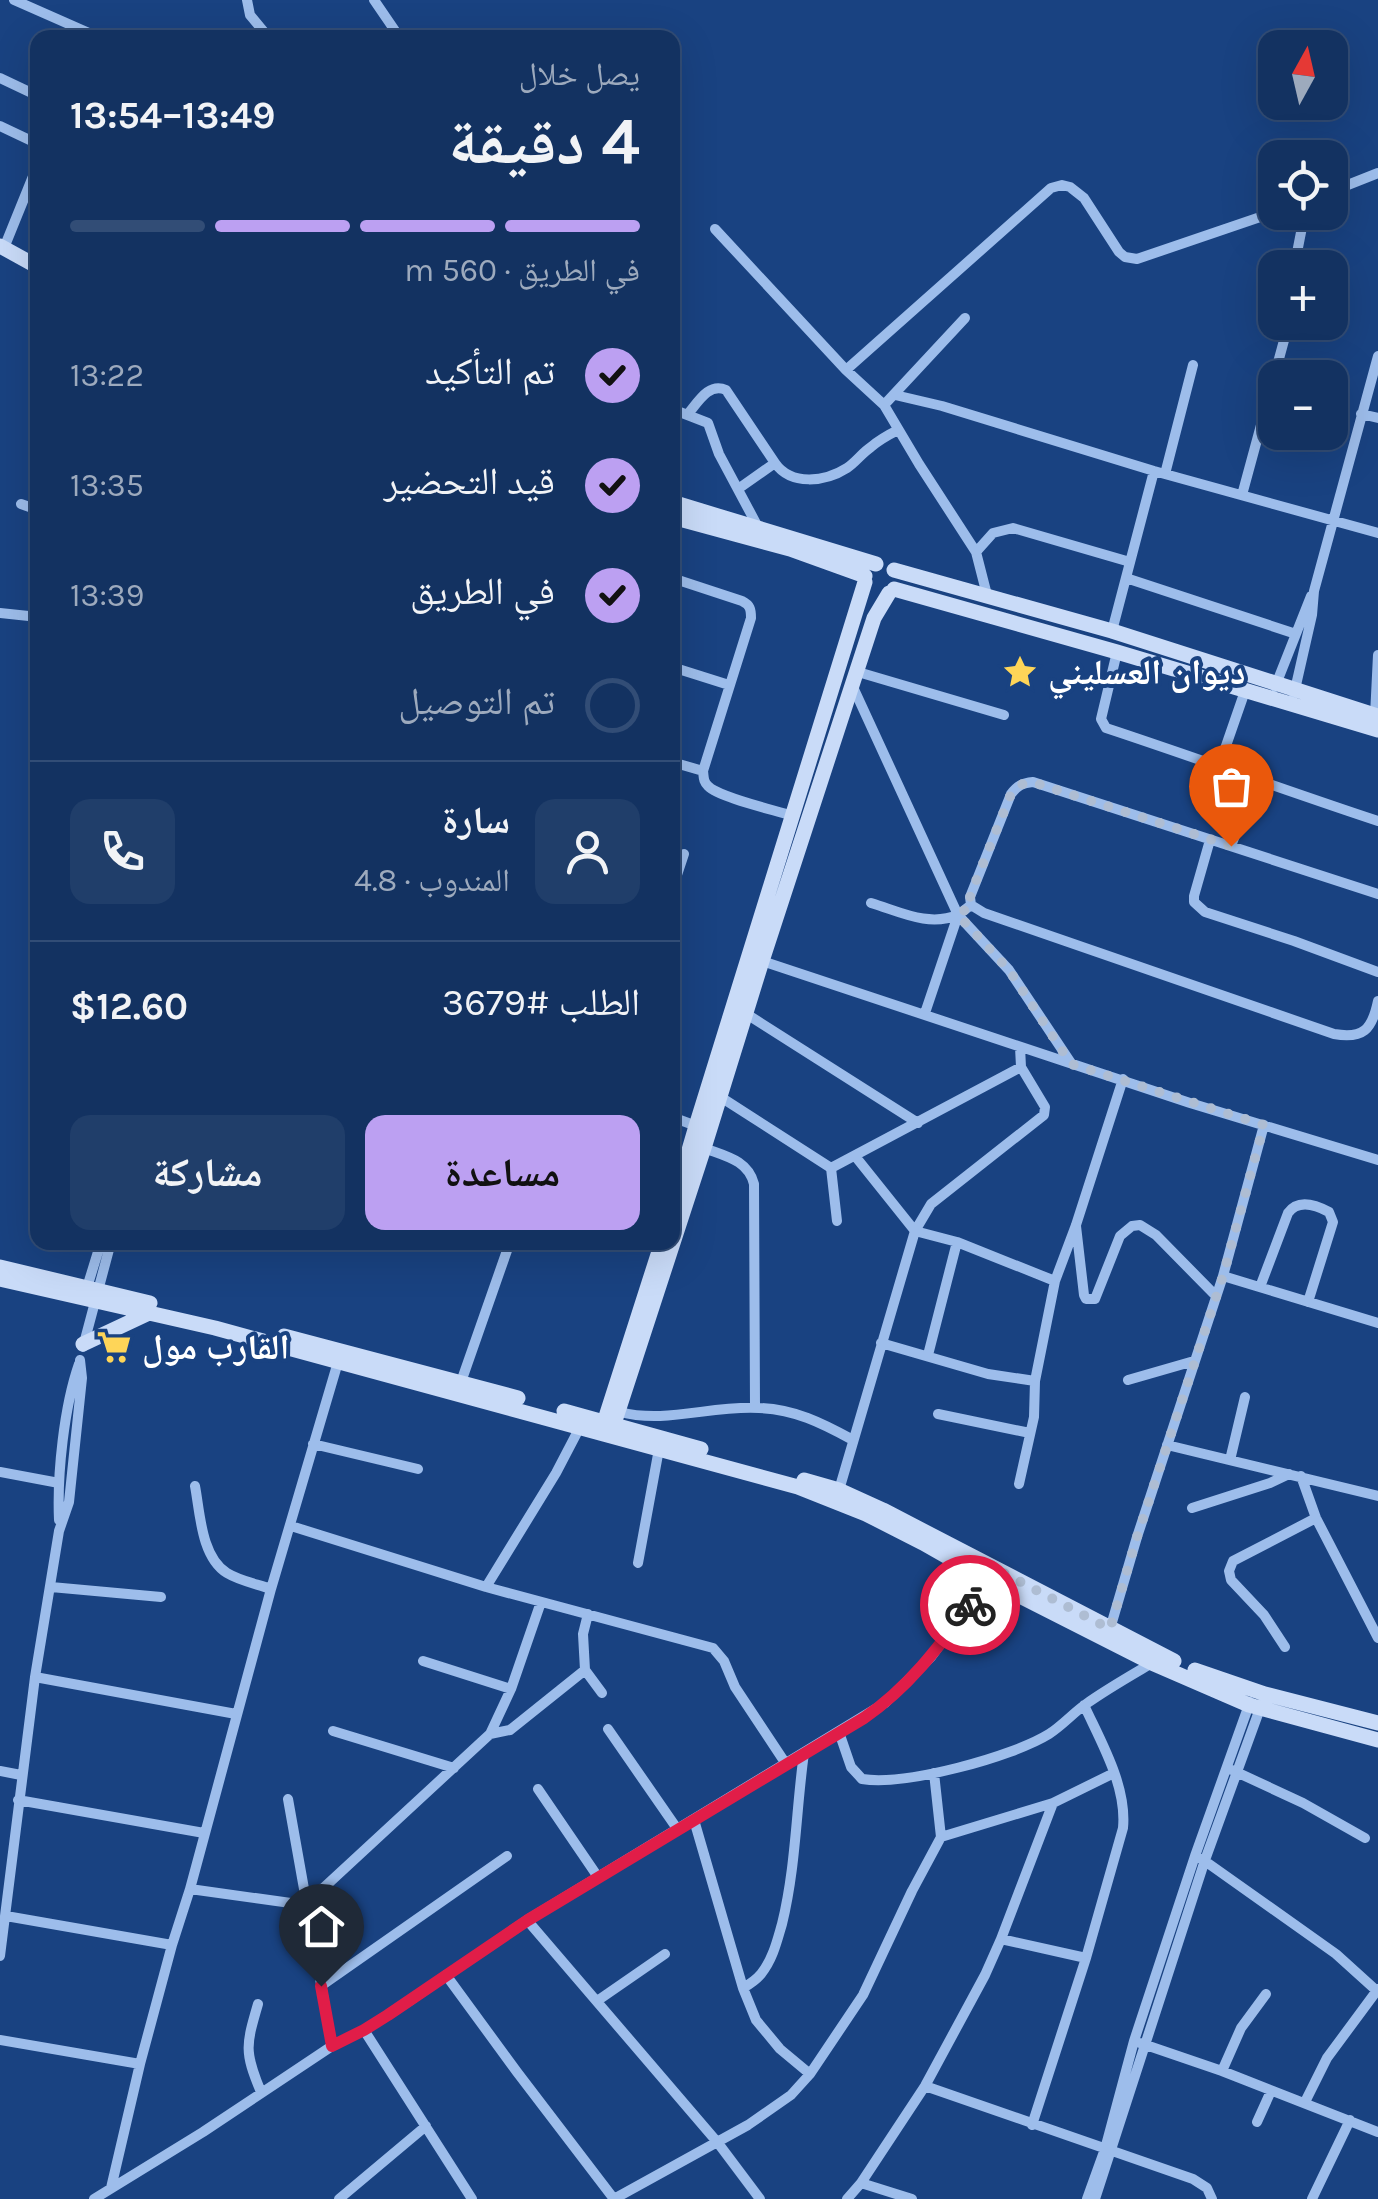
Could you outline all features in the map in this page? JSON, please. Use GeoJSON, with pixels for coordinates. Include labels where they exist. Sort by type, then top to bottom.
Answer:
{"type":"FeatureCollection","features":[{"type":"Feature","properties":{"kind":"street"},"geometry":{"type":"LineString","coordinates":[[14,0],[79,30]]}},
{"type":"Feature","properties":{"kind":"street"},"geometry":{"type":"LineString","coordinates":[[246,0],[250,16],[261,30]]}},
{"type":"Feature","properties":{"kind":"street"},"geometry":{"type":"LineString","coordinates":[[374,0],[395,30]]}},
{"type":"Feature","properties":{"kind":"street"},"geometry":{"type":"LineString","coordinates":[[0,78],[30,92]]}},
{"type":"Feature","properties":{"kind":"street"},"geometry":{"type":"LineString","coordinates":[[0,126],[30,140]]}},
{"type":"Feature","properties":{"kind":"street"},"geometry":{"type":"LineString","coordinates":[[1348,185],[1378,173]]}},
{"type":"Feature","properties":{"kind":"street"},"geometry":{"type":"LineString","coordinates":[[30,182],[2,247],[30,263]]}},
{"type":"Feature","properties":{"kind":"street"},"geometry":{"type":"LineString","coordinates":[[846,370],[1051,188],[1062,184],[1079,193],[1119,252],[1136,260],[1258,218]]}},
{"type":"Feature","properties":{"kind":"street"},"geometry":{"type":"LineString","coordinates":[[715,229],[846,370],[884,405],[976,552],[987,596]]}},
{"type":"Feature","properties":{"kind":"street"},"geometry":{"type":"LineString","coordinates":[[884,405],[965,318]]}},
{"type":"Feature","properties":{"kind":"street"},"geometry":{"type":"LineString","coordinates":[[1242,495],[1284,340]]}},
{"type":"Feature","properties":{"kind":"street"},"geometry":{"type":"LineString","coordinates":[[1274,690],[1314,590],[1378,356]]}},
{"type":"Feature","properties":{"kind":"street"},"geometry":{"type":"LineString","coordinates":[[1112,631],[1193,365]]}},
{"type":"Feature","properties":{"kind":"street"},"geometry":{"type":"LineString","coordinates":[[688,414],[714,387],[726,390],[780,471],[790,477],[818,479],[848,468],[898,430]]}},
{"type":"Feature","properties":{"kind":"street"},"geometry":{"type":"LineString","coordinates":[[895,395],[1378,533]]}},
{"type":"Feature","properties":{"kind":"street"},"geometry":{"type":"LineString","coordinates":[[680,412],[708,423],[719,454],[758,527]]}},
{"type":"Feature","properties":{"kind":"street"},"geometry":{"type":"LineString","coordinates":[[1361,414],[1378,418]]}},
{"type":"Feature","properties":{"kind":"street"},"geometry":{"type":"LineString","coordinates":[[738,489],[775,463]]}},
{"type":"Feature","properties":{"kind":"street"},"geometry":{"type":"LineString","coordinates":[[21,504],[30,507]]}},
{"type":"Feature","properties":{"kind":"street"},"geometry":{"type":"LineString","coordinates":[[680,504],[758,527],[869,574]]}},
{"type":"Feature","properties":{"kind":"street"},"geometry":{"type":"LineString","coordinates":[[680,519],[869,574]]}},
{"type":"Feature","properties":{"kind":"street"},"geometry":{"type":"LineString","coordinates":[[976,552],[993,534],[1013,528],[1130,562]]}},
{"type":"Feature","properties":{"kind":"street"},"geometry":{"type":"LineString","coordinates":[[680,1187],[703,1128],[869,574],[886,564],[894,570],[1112,631],[1293,697],[1377,721],[1378,655]]}},
{"type":"Feature","properties":{"kind":"street"},"geometry":{"type":"LineString","coordinates":[[680,1219],[704,1148],[703,1128],[719,1096],[874,618],[897,580],[894,570]]}},
{"type":"Feature","properties":{"kind":"street"},"geometry":{"type":"LineString","coordinates":[[869,574],[872,592],[877,594],[891,591],[1245,690],[1274,690]]}},
{"type":"Feature","properties":{"kind":"street"},"geometry":{"type":"LineString","coordinates":[[1126,578],[1296,634]]}},
{"type":"Feature","properties":{"kind":"street"},"geometry":{"type":"LineString","coordinates":[[680,581],[748,604],[752,618],[703,771],[704,781],[710,788],[794,816]]}},
{"type":"Feature","properties":{"kind":"street"},"geometry":{"type":"LineString","coordinates":[[1293,697],[1314,590]]}},
{"type":"Feature","properties":{"kind":"street"},"geometry":{"type":"LineString","coordinates":[[0,613],[30,617]]}},
{"type":"Feature","properties":{"kind":"street"},"geometry":{"type":"LineString","coordinates":[[1117,652],[1100,719],[1106,728],[1378,821]]}},
{"type":"Feature","properties":{"kind":"street"},"geometry":{"type":"LineString","coordinates":[[680,670],[729,684]]}},
{"type":"Feature","properties":{"kind":"street"},"geometry":{"type":"LineString","coordinates":[[855,679],[1004,715]]}},
{"type":"Feature","properties":{"kind":"street"},"geometry":{"type":"LineString","coordinates":[[855,679],[958,915],[1009,970],[1071,1064]]}},
{"type":"Feature","properties":{"kind":"street"},"geometry":{"type":"LineString","coordinates":[[1219,766],[1245,690]]}},
{"type":"Feature","properties":{"kind":"street"},"geometry":{"type":"LineString","coordinates":[[680,764],[703,771]]}},
{"type":"Feature","properties":{"kind":"street"},"geometry":{"type":"LineString","coordinates":[[1231,846],[1256,781]]}},
{"type":"Feature","properties":{"kind":"street"},"geometry":{"type":"LineString","coordinates":[[1378,894],[1026,782],[1011,794],[970,896],[972,905],[984,913],[1334,1034],[1353,1037],[1365,1030],[1378,1002]]}},
{"type":"Feature","properties":{"kind":"street"},"geometry":{"type":"LineString","coordinates":[[1210,840],[1194,896],[1204,912],[1378,972]]}},
{"type":"Feature","properties":{"kind":"street"},"geometry":{"type":"LineString","coordinates":[[680,866],[684,854]]}},
{"type":"Feature","properties":{"kind":"street"},"geometry":{"type":"LineString","coordinates":[[871,903],[929,921],[945,920],[972,905]]}},
{"type":"Feature","properties":{"kind":"street"},"geometry":{"type":"LineString","coordinates":[[925,1013],[958,915]]}},
{"type":"Feature","properties":{"kind":"street"},"geometry":{"type":"LineString","coordinates":[[762,960],[1020,1048],[1378,1160]]}},
{"type":"Feature","properties":{"kind":"street"},"geometry":{"type":"LineString","coordinates":[[745,1014],[918,1123]]}},
{"type":"Feature","properties":{"kind":"street"},"geometry":{"type":"LineString","coordinates":[[839,1490],[922,1216],[931,1204],[1044,1115],[1045,1106],[1021,1067],[1020,1048]]}},
{"type":"Feature","properties":{"kind":"street"},"geometry":{"type":"LineString","coordinates":[[831,1168],[1021,1067]]}},
{"type":"Feature","properties":{"kind":"street"},"geometry":{"type":"LineString","coordinates":[[1019,1484],[1035,1404],[1034,1381],[1055,1281],[1122,1079]]}},
{"type":"Feature","properties":{"kind":"street"},"geometry":{"type":"LineString","coordinates":[[719,1096],[831,1168]]}},
{"type":"Feature","properties":{"kind":"street"},"geometry":{"type":"LineString","coordinates":[[680,1120],[703,1128]]}},
{"type":"Feature","properties":{"kind":"street"},"geometry":{"type":"LineString","coordinates":[[1110,1629],[1223,1276],[1264,1125]]}},
{"type":"Feature","properties":{"kind":"street"},"geometry":{"type":"LineString","coordinates":[[704,1148],[744,1164],[754,1184],[756,1407]]}},
{"type":"Feature","properties":{"kind":"street"},"geometry":{"type":"LineString","coordinates":[[855,1156],[915,1231],[957,1242],[1055,1281]]}},
{"type":"Feature","properties":{"kind":"street"},"geometry":{"type":"LineString","coordinates":[[831,1168],[837,1221]]}},
{"type":"Feature","properties":{"kind":"street"},"geometry":{"type":"LineString","coordinates":[[1260,1288],[1288,1213],[1298,1204],[1317,1207],[1329,1212],[1333,1222],[1308,1302]]}},
{"type":"Feature","properties":{"kind":"street"},"geometry":{"type":"LineString","coordinates":[[1076,1225],[1086,1299],[1095,1299],[1120,1236],[1140,1225],[1156,1235],[1216,1296]]}},
{"type":"Feature","properties":{"kind":"street"},"geometry":{"type":"LineString","coordinates":[[928,1356],[957,1242]]}},
{"type":"Feature","properties":{"kind":"street"},"geometry":{"type":"LineString","coordinates":[[0,1956],[35,1676],[59,1531],[60,1482],[72,1393],[99,1250]]}},
{"type":"Feature","properties":{"kind":"street"},"geometry":{"type":"LineString","coordinates":[[90,1295],[108,1250]]}},
{"type":"Feature","properties":{"kind":"street"},"geometry":{"type":"LineString","coordinates":[[461,1382],[507,1250]]}},
{"type":"Feature","properties":{"kind":"street"},"geometry":{"type":"LineString","coordinates":[[610,1426],[660,1250]]}},
{"type":"Feature","properties":{"kind":"street"},"geometry":{"type":"LineString","coordinates":[[610,1426],[670,1250]]}},
{"type":"Feature","properties":{"kind":"street"},"geometry":{"type":"LineString","coordinates":[[0,1268],[149,1313],[580,1427],[756,1407],[812,1418],[853,1440]]}},
{"type":"Feature","properties":{"kind":"street"},"geometry":{"type":"LineString","coordinates":[[1223,1276],[1378,1323]]}},
{"type":"Feature","properties":{"kind":"street"},"geometry":{"type":"LineString","coordinates":[[0,1280],[270,1332],[839,1490],[1152,1662],[1378,1740]]}},
{"type":"Feature","properties":{"kind":"street"},"geometry":{"type":"LineString","coordinates":[[82,1352],[149,1313]]}},
{"type":"Feature","properties":{"kind":"street"},"geometry":{"type":"LineString","coordinates":[[881,1343],[988,1374],[1034,1381]]}},
{"type":"Feature","properties":{"kind":"street"},"geometry":{"type":"LineString","coordinates":[[59,1531],[68,1502],[82,1352]]}},
{"type":"Feature","properties":{"kind":"street"},"geometry":{"type":"LineString","coordinates":[[1128,1380],[1194,1361]]}},
{"type":"Feature","properties":{"kind":"street"},"geometry":{"type":"LineString","coordinates":[[111,2188],[172,1945],[338,1362]]}},
{"type":"Feature","properties":{"kind":"street"},"geometry":{"type":"LineString","coordinates":[[1230,1460],[1245,1397]]}},
{"type":"Feature","properties":{"kind":"street"},"geometry":{"type":"LineString","coordinates":[[938,1414],[1030,1433]]}},
{"type":"Feature","properties":{"kind":"street"},"geometry":{"type":"LineString","coordinates":[[610,1426],[658,1448],[798,1487],[837,1502],[1257,1699],[1378,1724]]}},
{"type":"Feature","properties":{"kind":"street"},"geometry":{"type":"LineString","coordinates":[[486,1586],[556,1474],[580,1427]]}},
{"type":"Feature","properties":{"kind":"street"},"geometry":{"type":"LineString","coordinates":[[313,1444],[418,1469]]}},
{"type":"Feature","properties":{"kind":"street"},"geometry":{"type":"LineString","coordinates":[[1167,1445],[1378,1496]]}},
{"type":"Feature","properties":{"kind":"street"},"geometry":{"type":"LineString","coordinates":[[638,1563],[658,1448]]}},
{"type":"Feature","properties":{"kind":"street"},"geometry":{"type":"LineString","coordinates":[[0,1472],[60,1482]]}},
{"type":"Feature","properties":{"kind":"street"},"geometry":{"type":"LineString","coordinates":[[1192,1508],[1295,1475]]}},
{"type":"Feature","properties":{"kind":"street"},"geometry":{"type":"LineString","coordinates":[[1295,1475],[1378,1638]]}},
{"type":"Feature","properties":{"kind":"street"},"geometry":{"type":"LineString","coordinates":[[196,1486],[212,1557],[239,1578],[271,1590]]}},
{"type":"Feature","properties":{"kind":"street"},"geometry":{"type":"LineString","coordinates":[[1285,1646],[1264,1615],[1231,1580],[1230,1565],[1316,1518]]}},
{"type":"Feature","properties":{"kind":"street"},"geometry":{"type":"LineString","coordinates":[[291,1526],[541,1602],[712,1648],[724,1661],[735,1687],[786,1764]]}},
{"type":"Feature","properties":{"kind":"street"},"geometry":{"type":"LineString","coordinates":[[94,2199],[332,2046],[364,2030],[528,1920],[885,1703],[931,1656],[992,1574]]}},
{"type":"Feature","properties":{"kind":"street"},"geometry":{"type":"LineString","coordinates":[[51,1587],[161,1597]]}},
{"type":"Feature","properties":{"kind":"street"},"geometry":{"type":"LineString","coordinates":[[190,1889],[305,1904],[490,1734],[511,1690],[541,1602]]}},
{"type":"Feature","properties":{"kind":"street"},"geometry":{"type":"LineString","coordinates":[[588,1614],[583,1634],[585,1670],[602,1694]]}},
{"type":"Feature","properties":{"kind":"street"},"geometry":{"type":"LineString","coordinates":[[423,1661],[511,1690]]}},
{"type":"Feature","properties":{"kind":"street"},"geometry":{"type":"LineString","coordinates":[[839,1732],[850,1767],[862,1780],[934,1773],[979,1762],[1035,1741],[1152,1662]]}},
{"type":"Feature","properties":{"kind":"street"},"geometry":{"type":"LineString","coordinates":[[490,1734],[510,1730],[585,1670]]}},
{"type":"Feature","properties":{"kind":"street"},"geometry":{"type":"LineString","coordinates":[[35,1676],[236,1714]]}},
{"type":"Feature","properties":{"kind":"street"},"geometry":{"type":"LineString","coordinates":[[1095,2199],[1139,2043],[1257,1699]]}},
{"type":"Feature","properties":{"kind":"street"},"geometry":{"type":"LineString","coordinates":[[1032,2125],[1123,1828],[1123,1807],[1114,1773],[1084,1705]]}},
{"type":"Feature","properties":{"kind":"street"},"geometry":{"type":"LineString","coordinates":[[608,1728],[678,1830]]}},
{"type":"Feature","properties":{"kind":"street"},"geometry":{"type":"LineString","coordinates":[[332,1732],[454,1768]]}},
{"type":"Feature","properties":{"kind":"street"},"geometry":{"type":"LineString","coordinates":[[743,1988],[762,1972],[776,1945],[792,1882],[804,1753]]}},
{"type":"Feature","properties":{"kind":"street"},"geometry":{"type":"LineString","coordinates":[[1232,1770],[1304,1803],[1366,1838]]}},
{"type":"Feature","properties":{"kind":"street"},"geometry":{"type":"LineString","coordinates":[[0,1771],[22,1774]]}},
{"type":"Feature","properties":{"kind":"street"},"geometry":{"type":"LineString","coordinates":[[446,1975],[614,2199],[775,2108],[810,2074],[862,1995],[942,1837],[934,1773]]}},
{"type":"Feature","properties":{"kind":"street"},"geometry":{"type":"LineString","coordinates":[[942,1837],[1054,1803],[1114,1773]]}},
{"type":"Feature","properties":{"kind":"street"},"geometry":{"type":"LineString","coordinates":[[538,1789],[598,1878]]}},
{"type":"Feature","properties":{"kind":"street"},"geometry":{"type":"LineString","coordinates":[[288,1799],[332,2046]]}},
{"type":"Feature","properties":{"kind":"street"},"geometry":{"type":"LineString","coordinates":[[18,1800],[204,1833]]}},
{"type":"Feature","properties":{"kind":"street"},"geometry":{"type":"LineString","coordinates":[[847,2199],[925,2086],[985,1975],[1054,1803]]}},
{"type":"Feature","properties":{"kind":"street"},"geometry":{"type":"LineString","coordinates":[[694,1820],[756,2020],[767,2036],[810,2074]]}},
{"type":"Feature","properties":{"kind":"street"},"geometry":{"type":"LineString","coordinates":[[321,1986],[507,1856]]}},
{"type":"Feature","properties":{"kind":"street"},"geometry":{"type":"LineString","coordinates":[[1200,1858],[1336,1954],[1377,1990],[1327,2058],[1305,2102]]}},
{"type":"Feature","properties":{"kind":"street"},"geometry":{"type":"LineString","coordinates":[[6,1916],[172,1945]]}},
{"type":"Feature","properties":{"kind":"street"},"geometry":{"type":"LineString","coordinates":[[528,1920],[718,2143],[760,2199]]}},
{"type":"Feature","properties":{"kind":"street"},"geometry":{"type":"LineString","coordinates":[[1001,1938],[1086,1958]]}},
{"type":"Feature","properties":{"kind":"street"},"geometry":{"type":"LineString","coordinates":[[596,2001],[664,1954]]}},
{"type":"Feature","properties":{"kind":"street"},"geometry":{"type":"LineString","coordinates":[[1222,2071],[1241,2028],[1266,1994]]}},
{"type":"Feature","properties":{"kind":"street"},"geometry":{"type":"LineString","coordinates":[[258,2004],[247,2050],[261,2092]]}},
{"type":"Feature","properties":{"kind":"street"},"geometry":{"type":"LineString","coordinates":[[364,2030],[472,2199]]}},
{"type":"Feature","properties":{"kind":"street"},"geometry":{"type":"LineString","coordinates":[[0,2040],[140,2064]]}},
{"type":"Feature","properties":{"kind":"street"},"geometry":{"type":"LineString","coordinates":[[1139,2043],[1378,2132]]}},
{"type":"Feature","properties":{"kind":"street"},"geometry":{"type":"LineString","coordinates":[[925,2086],[1200,2182],[1208,2188],[1212,2199]]}},
{"type":"Feature","properties":{"kind":"street"},"geometry":{"type":"LineString","coordinates":[[1257,2122],[1271,2091]]}},
{"type":"Feature","properties":{"kind":"street"},"geometry":{"type":"LineString","coordinates":[[1312,2199],[1350,2120]]}},
{"type":"Feature","properties":{"kind":"street"},"geometry":{"type":"LineString","coordinates":[[339,2199],[426,2126]]}},
{"type":"Feature","properties":{"kind":"street"},"geometry":{"type":"LineString","coordinates":[[1087,2199],[1109,2150]]}},
{"type":"Feature","properties":{"kind":"street"},"geometry":{"type":"LineString","coordinates":[[861,2182],[912,2199]]}},
{"type":"Feature","properties":{"kind":"way so far"},"geometry":{"type":"LineString","coordinates":[[970,1605],[996,1569],[1110,1629],[1223,1276],[1264,1125],[1071,1064],[1009,970],[958,915],[972,905],[970,896],[1011,794],[1026,782],[1231,846]]}},
{"type":"Feature","properties":{"kind":"place","name":"ديوان العسليني"},"geometry":{"type":"Point","coordinates":[1020,672]}},
{"type":"Feature","properties":{"kind":"place","name":"القارب مول"},"geometry":{"type":"Point","coordinates":[114,1347]}},
{"type":"Feature","properties":{"kind":"route"},"geometry":{"type":"LineString","coordinates":[[321,1986],[332,2046],[388,2015],[528,1920],[864,1718],[901,1689],[970,1605]]}}]}
